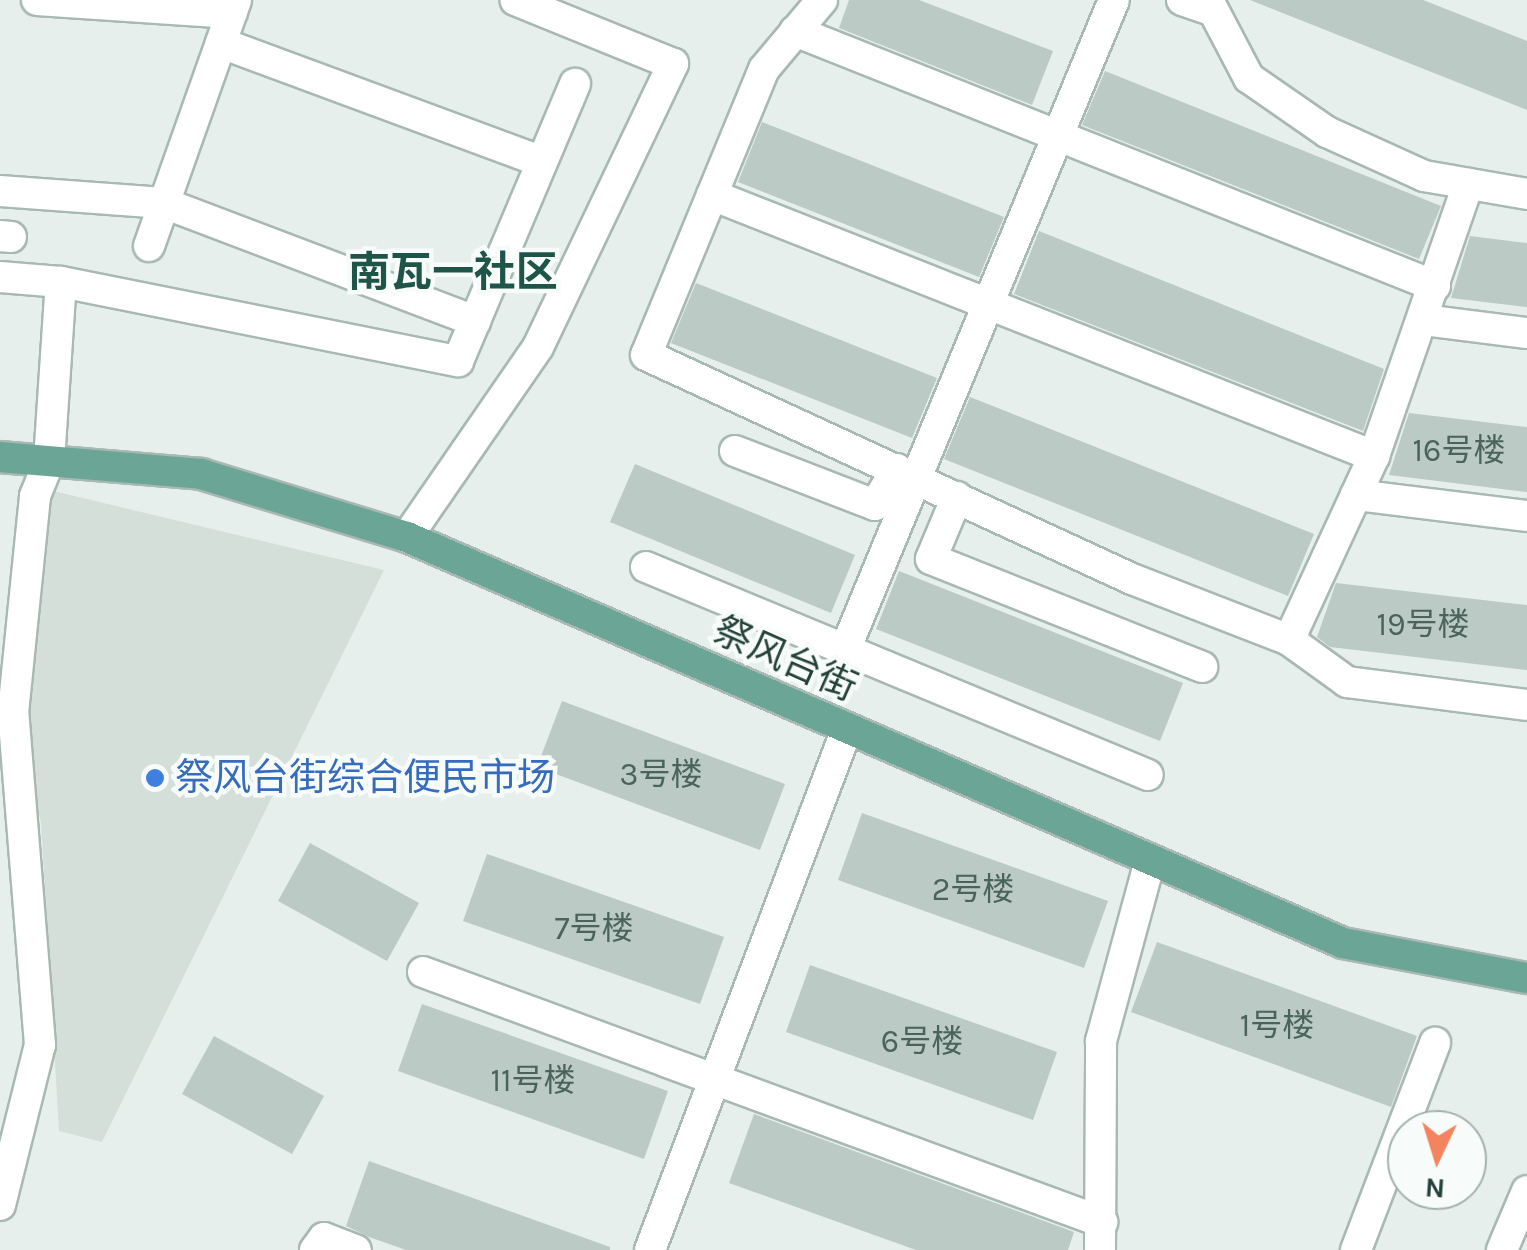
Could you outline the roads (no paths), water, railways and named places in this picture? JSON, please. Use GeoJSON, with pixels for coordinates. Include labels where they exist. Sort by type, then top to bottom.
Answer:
{"type":"FeatureCollection","features":[{"type":"Feature","properties":{"kind":"main road","name":"祭风台街"},"geometry":{"type":"LineString","coordinates":[[0,458],[201,474],[407,537],[1344,942],[1527,978]]}},
{"type":"Feature","properties":{"kind":"street"},"geometry":{"type":"LineString","coordinates":[[37,0],[234,7],[149,246]]}},
{"type":"Feature","properties":{"kind":"street"},"geometry":{"type":"LineString","coordinates":[[407,537],[538,347],[673,64],[515,0]]}},
{"type":"Feature","properties":{"kind":"street"},"geometry":{"type":"LineString","coordinates":[[822,0],[764,69],[646,355],[1132,579],[1289,640],[1347,682],[1527,705]]}},
{"type":"Feature","properties":{"kind":"street"},"geometry":{"type":"LineString","coordinates":[[846,650],[909,475],[993,306],[1114,0]]}},
{"type":"Feature","properties":{"kind":"street"},"geometry":{"type":"LineString","coordinates":[[1182,0],[1210,5],[1249,78],[1312,121],[1424,176],[1527,194]]}},
{"type":"Feature","properties":{"kind":"street"},"geometry":{"type":"LineString","coordinates":[[795,31],[1435,286]]}},
{"type":"Feature","properties":{"kind":"street"},"geometry":{"type":"LineString","coordinates":[[221,43],[542,162]]}},
{"type":"Feature","properties":{"kind":"street"},"geometry":{"type":"LineString","coordinates":[[0,276],[61,282],[458,361],[575,84]]}},
{"type":"Feature","properties":{"kind":"street"},"geometry":{"type":"LineString","coordinates":[[1289,640],[1374,456],[1468,184]]}},
{"type":"Feature","properties":{"kind":"street"},"geometry":{"type":"LineString","coordinates":[[0,191],[164,202],[475,321]]}},
{"type":"Feature","properties":{"kind":"street"},"geometry":{"type":"LineString","coordinates":[[712,195],[1374,456]]}},
{"type":"Feature","properties":{"kind":"street"},"geometry":{"type":"LineString","coordinates":[[0,1205],[40,1045],[14,714],[35,496],[48,461],[61,282]]}},
{"type":"Feature","properties":{"kind":"street"},"geometry":{"type":"LineString","coordinates":[[1424,320],[1527,332]]}},
{"type":"Feature","properties":{"kind":"street"},"geometry":{"type":"LineString","coordinates":[[735,450],[874,505],[909,475]]}},
{"type":"Feature","properties":{"kind":"street"},"geometry":{"type":"LineString","coordinates":[[1356,496],[1527,516]]}},
{"type":"Feature","properties":{"kind":"street"},"geometry":{"type":"LineString","coordinates":[[957,497],[932,559],[1202,667]]}},
{"type":"Feature","properties":{"kind":"street"},"geometry":{"type":"LineString","coordinates":[[646,567],[1148,775]]}},
{"type":"Feature","properties":{"kind":"street"},"geometry":{"type":"LineString","coordinates":[[650,1250],[846,729]]}},
{"type":"Feature","properties":{"kind":"street"},"geometry":{"type":"LineString","coordinates":[[424,972],[714,1079],[1101,1236],[1095,1091],[1102,1041],[1150,861]]}},
{"type":"Feature","properties":{"kind":"street"},"geometry":{"type":"LineString","coordinates":[[1356,1250],[1435,1043]]}},
{"type":"Feature","properties":{"kind":"street"},"geometry":{"type":"LineString","coordinates":[[1502,1250],[1527,1191]]}},
{"type":"Feature","properties":{"kind":"street"},"geometry":{"type":"LineString","coordinates":[[315,1250],[324,1238],[356,1250]]}},
{"type":"Feature","properties":{"kind":"place","name":"祭风台街综合便民市场"},"geometry":{"type":"Point","coordinates":[155,778]}},
{"type":"Feature","properties":{"kind":"district","name":"南瓦一社区"},"geometry":{"type":"Point","coordinates":[453,272]}}]}
